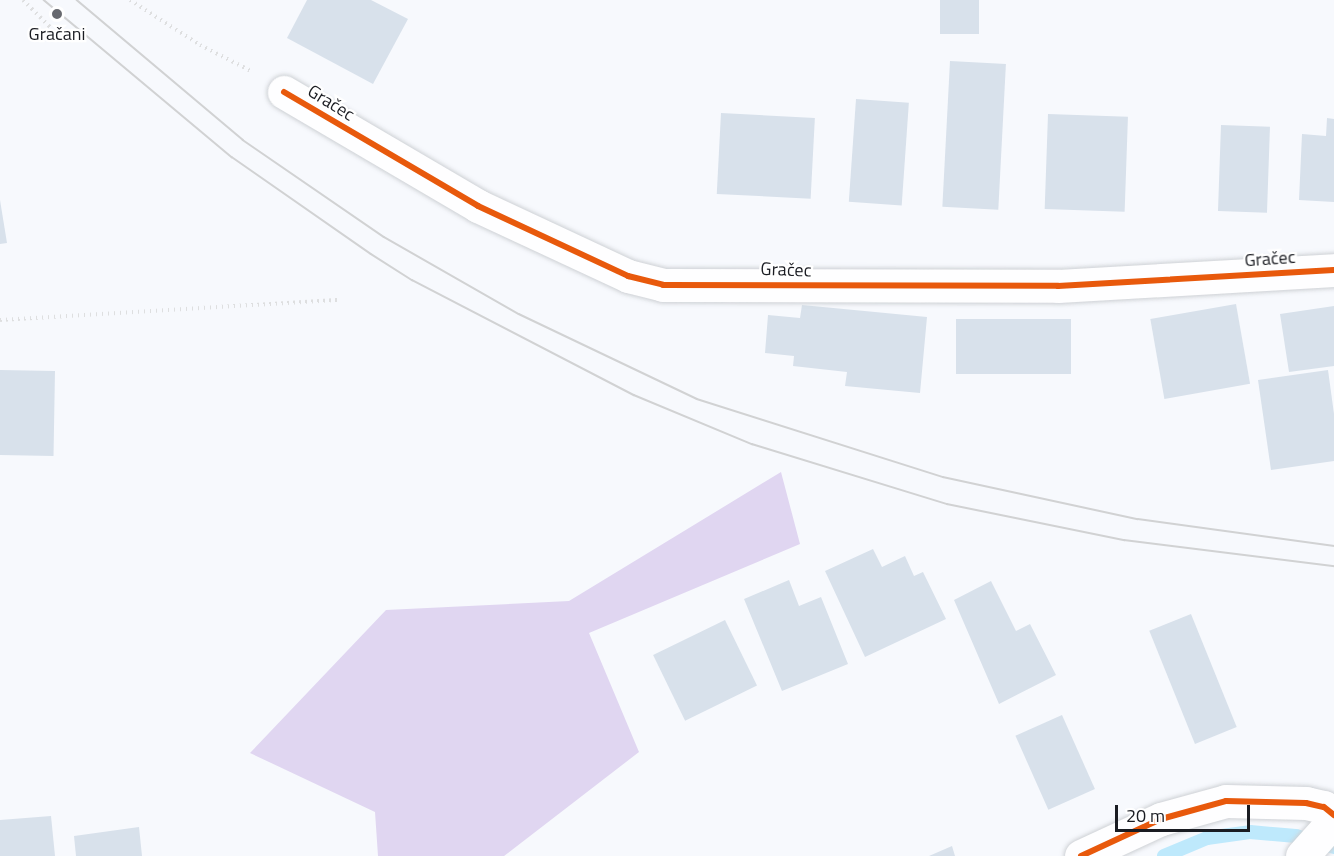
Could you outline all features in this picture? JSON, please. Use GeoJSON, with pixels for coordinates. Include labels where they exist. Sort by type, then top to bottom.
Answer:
{"type":"FeatureCollection","features":[{"type":"Feature","properties":{"kind":"street","name":"Gračec"},"geometry":{"type":"LineString","coordinates":[[284,92],[478,206],[645,282],[898,289],[1058,286],[1334,270]]}},
{"type":"Feature","properties":{"kind":"street"},"geometry":{"type":"LineString","coordinates":[[1081,856],[1161,819],[1226,801],[1306,803],[1324,807],[1323,831]]}},
{"type":"Feature","properties":{"kind":"path"},"geometry":{"type":"LineString","coordinates":[[23,0],[51,28]]}},
{"type":"Feature","properties":{"kind":"path"},"geometry":{"type":"LineString","coordinates":[[130,0],[284,92]]}},
{"type":"Feature","properties":{"kind":"path"},"geometry":{"type":"LineString","coordinates":[[0,320],[340,300]]}},
{"type":"Feature","properties":{"kind":"shaded area"},"geometry":{"type":"Polygon","coordinates":[[[781,472],[800,544],[589,633],[639,752],[504,856],[378,856],[375,812],[250,753],[386,610],[569,601],[781,472]]]}},
{"type":"Feature","properties":{"kind":"building"},"geometry":{"type":"Polygon","coordinates":[[[307,0],[371,0],[408,19],[373,84],[287,38],[307,0]]]}},
{"type":"Feature","properties":{"kind":"building"},"geometry":{"type":"Polygon","coordinates":[[[940,0],[979,0],[979,34],[940,34],[940,0]]]}},
{"type":"Feature","properties":{"kind":"building"},"geometry":{"type":"Polygon","coordinates":[[[950,61],[1006,64],[998,210],[942,207],[950,61]]]}},
{"type":"Feature","properties":{"kind":"building"},"geometry":{"type":"Polygon","coordinates":[[[856,99],[909,103],[902,205],[849,202],[856,99]]]}},
{"type":"Feature","properties":{"kind":"building"},"geometry":{"type":"Polygon","coordinates":[[[721,113],[815,118],[811,199],[717,194],[721,113]]]}},
{"type":"Feature","properties":{"kind":"building"},"geometry":{"type":"Polygon","coordinates":[[[1048,114],[1128,117],[1125,212],[1045,209],[1048,114]]]}},
{"type":"Feature","properties":{"kind":"building"},"geometry":{"type":"Polygon","coordinates":[[[1327,118],[1334,119],[1334,202],[1299,200],[1302,134],[1326,136],[1327,118]]]}},
{"type":"Feature","properties":{"kind":"building"},"geometry":{"type":"Polygon","coordinates":[[[1221,125],[1270,127],[1267,213],[1218,211],[1221,125]]]}},
{"type":"Feature","properties":{"kind":"building"},"geometry":{"type":"Polygon","coordinates":[[[0,200],[7,243],[0,244],[0,200]]]}},
{"type":"Feature","properties":{"kind":"building"},"geometry":{"type":"Polygon","coordinates":[[[1236,304],[1250,384],[1164,399],[1150,319],[1236,304]]]}},
{"type":"Feature","properties":{"kind":"building"},"geometry":{"type":"Polygon","coordinates":[[[802,305],[927,317],[920,393],[845,386],[847,372],[793,366],[794,356],[765,353],[768,315],[800,318],[802,305]]]}},
{"type":"Feature","properties":{"kind":"building"},"geometry":{"type":"Polygon","coordinates":[[[1334,306],[1334,366],[1289,372],[1280,314],[1334,306]]]}},
{"type":"Feature","properties":{"kind":"building"},"geometry":{"type":"Polygon","coordinates":[[[956,319],[1071,319],[1071,374],[956,374],[956,319]]]}},
{"type":"Feature","properties":{"kind":"building"},"geometry":{"type":"Polygon","coordinates":[[[0,370],[55,371],[54,456],[0,455],[0,370]]]}},
{"type":"Feature","properties":{"kind":"building"},"geometry":{"type":"Polygon","coordinates":[[[1328,370],[1334,414],[1334,461],[1271,470],[1258,380],[1328,370]]]}},
{"type":"Feature","properties":{"kind":"building"},"geometry":{"type":"Polygon","coordinates":[[[873,549],[882,567],[905,556],[914,576],[923,572],[946,619],[865,657],[825,571],[873,549]]]}},
{"type":"Feature","properties":{"kind":"building"},"geometry":{"type":"Polygon","coordinates":[[[789,580],[799,606],[821,597],[848,664],[782,691],[744,599],[789,580]]]}},
{"type":"Feature","properties":{"kind":"building"},"geometry":{"type":"Polygon","coordinates":[[[991,581],[1016,631],[1030,624],[1056,675],[999,704],[954,600],[991,581]]]}},
{"type":"Feature","properties":{"kind":"building"},"geometry":{"type":"Polygon","coordinates":[[[1191,614],[1237,727],[1195,744],[1149,631],[1191,614]]]}},
{"type":"Feature","properties":{"kind":"building"},"geometry":{"type":"Polygon","coordinates":[[[725,620],[757,686],[685,721],[653,655],[725,620]]]}},
{"type":"Feature","properties":{"kind":"building"},"geometry":{"type":"Polygon","coordinates":[[[1062,715],[1095,789],[1048,810],[1015,736],[1062,715]]]}},
{"type":"Feature","properties":{"kind":"building"},"geometry":{"type":"Polygon","coordinates":[[[51,816],[55,856],[0,856],[0,820],[51,816]]]}},
{"type":"Feature","properties":{"kind":"building"},"geometry":{"type":"Polygon","coordinates":[[[139,827],[142,856],[76,856],[74,836],[139,827]]]}},
{"type":"Feature","properties":{"kind":"building"},"geometry":{"type":"Polygon","coordinates":[[[952,846],[955,856],[929,856],[952,846]]]}},
{"type":"Feature","properties":{"kind":"waterway"},"geometry":{"type":"LineString","coordinates":[[1164,856],[1207,838],[1250,832],[1296,836],[1334,847]]}},
{"type":"Feature","properties":{"kind":"tram line"},"geometry":{"type":"LineString","coordinates":[[44,0],[232,157],[371,254],[412,280],[634,395],[752,444],[947,504],[1124,540],[1334,566]]}},
{"type":"Feature","properties":{"kind":"tram line"},"geometry":{"type":"LineString","coordinates":[[77,0],[243,140],[384,237],[519,314],[697,399],[943,477],[1138,519],[1334,546]]}},
{"type":"Feature","properties":{"kind":"cycle path"},"geometry":{"type":"LineString","coordinates":[[284,92],[478,206],[628,276],[663,285],[1058,286],[1334,270]]}},
{"type":"Feature","properties":{"kind":"cycle path"},"geometry":{"type":"LineString","coordinates":[[1081,856],[1161,819],[1226,801],[1306,803],[1324,807],[1334,815]]}},
{"type":"Feature","properties":{"kind":"place","name":"Gračani"},"geometry":{"type":"Point","coordinates":[57,14]}}]}
